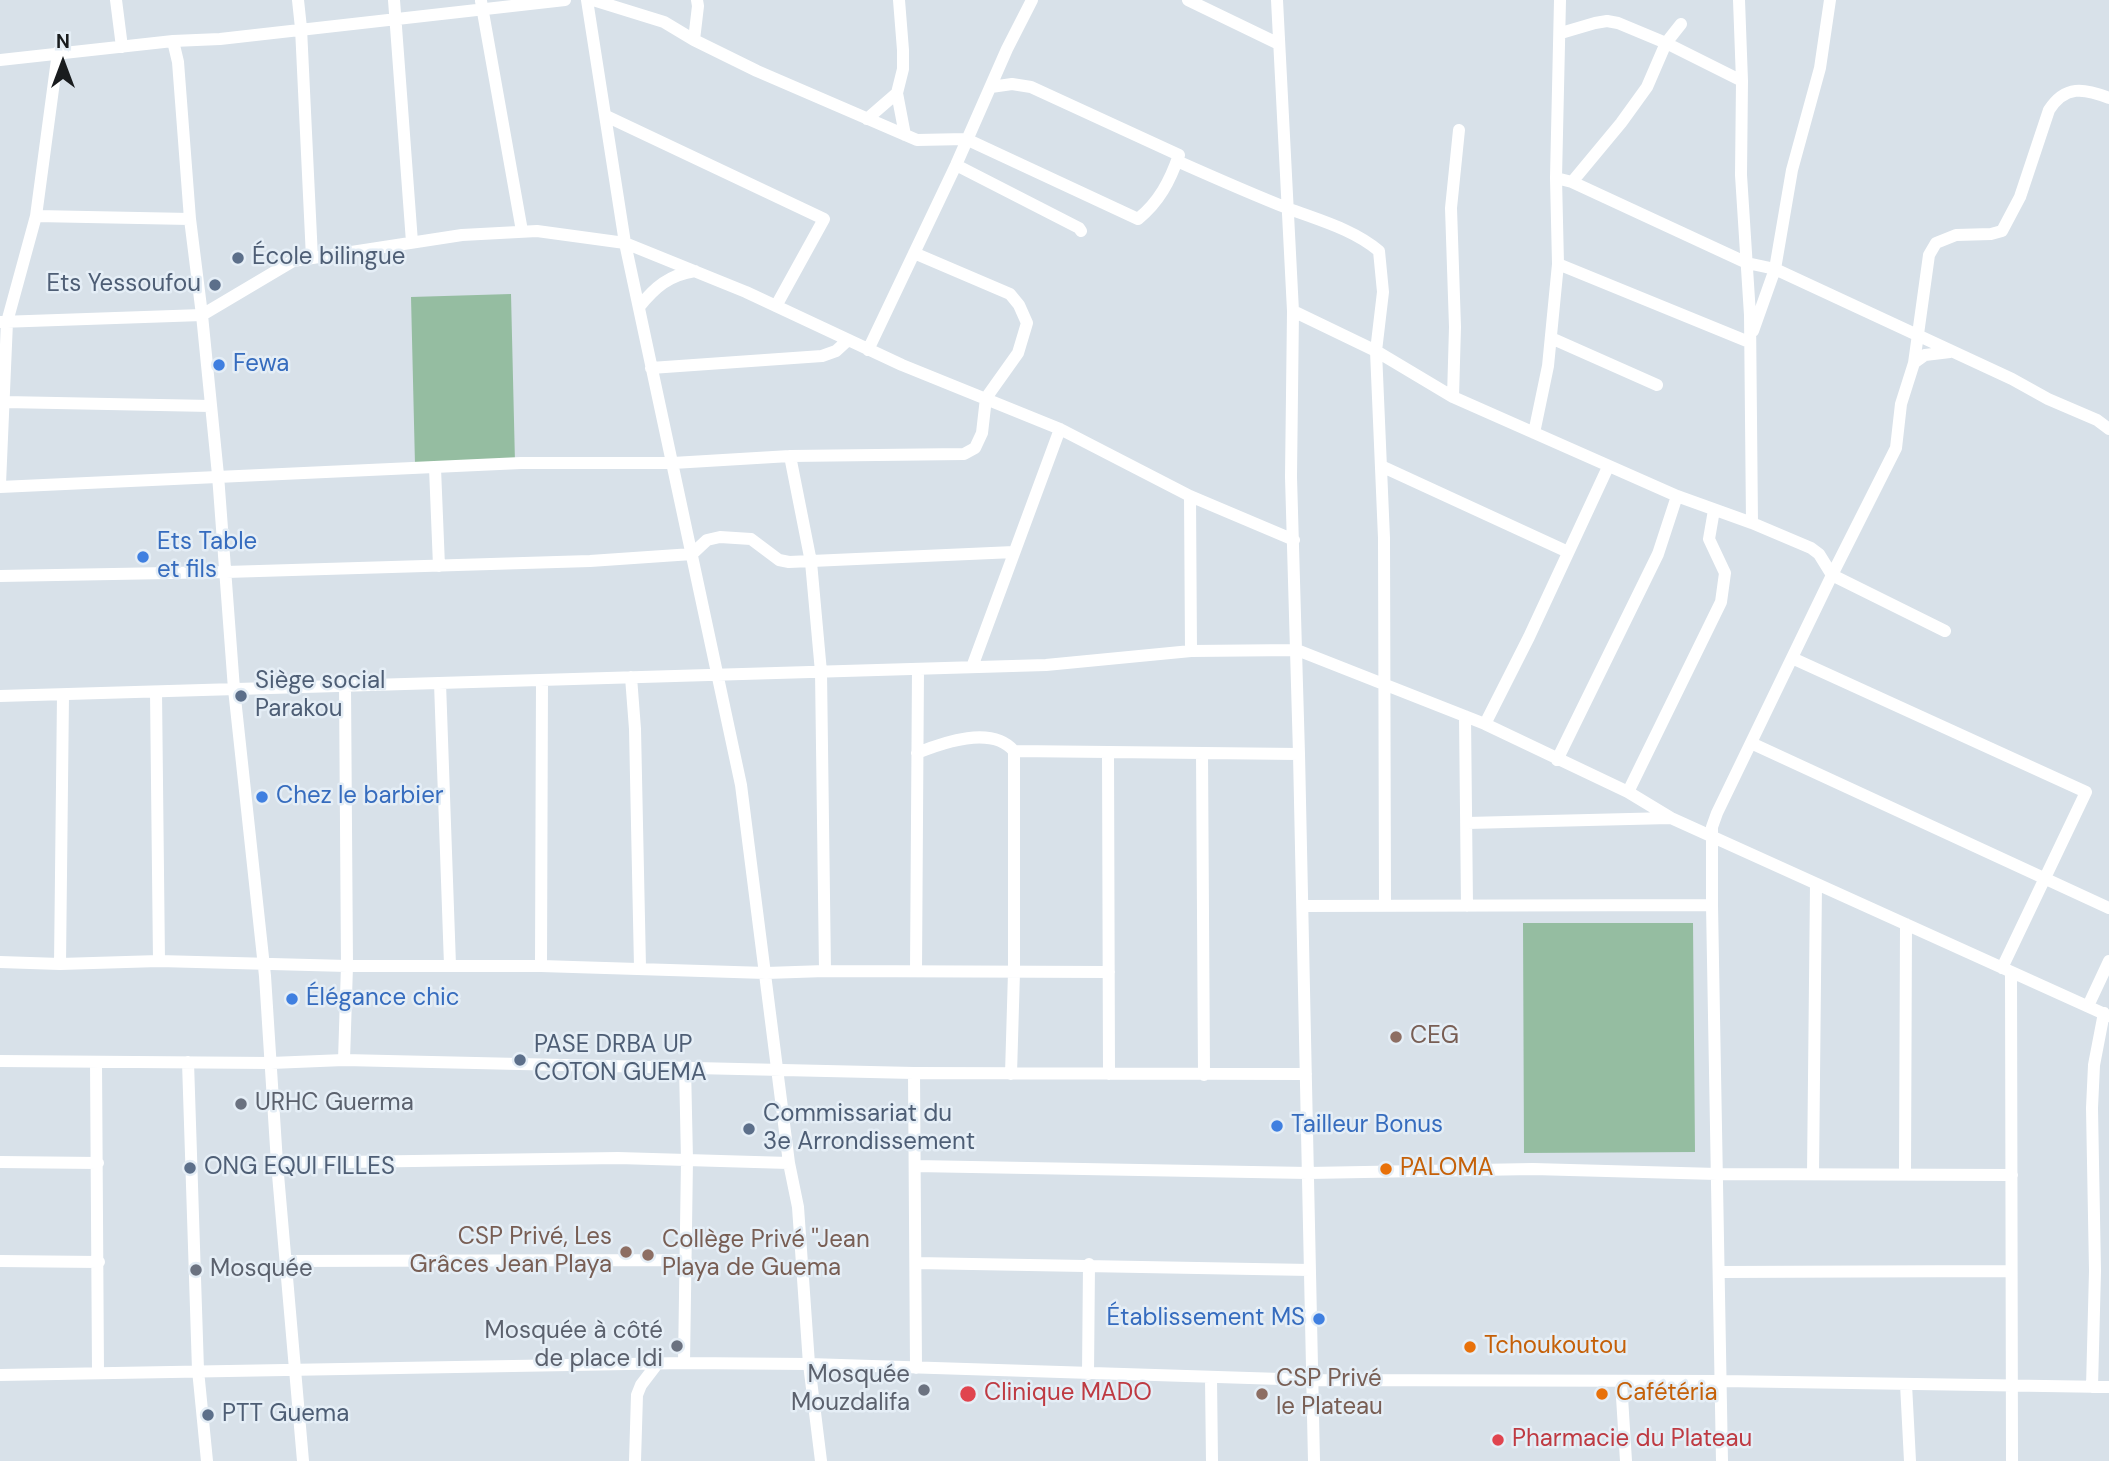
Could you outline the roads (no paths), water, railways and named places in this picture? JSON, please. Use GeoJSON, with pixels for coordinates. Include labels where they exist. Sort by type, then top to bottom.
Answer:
{"type":"FeatureCollection","features":[{"type":"Feature","properties":{"kind":"street"},"geometry":{"type":"LineString","coordinates":[[116,0],[122,47]]}},
{"type":"Feature","properties":{"kind":"street"},"geometry":{"type":"LineString","coordinates":[[298,0],[312,258]]}},
{"type":"Feature","properties":{"kind":"street"},"geometry":{"type":"LineString","coordinates":[[394,0],[412,242]]}},
{"type":"Feature","properties":{"kind":"street"},"geometry":{"type":"LineString","coordinates":[[0,60],[58,52],[220,39],[301,28],[427,17],[482,4],[565,0]]}},
{"type":"Feature","properties":{"kind":"street"},"geometry":{"type":"LineString","coordinates":[[587,0],[625,243],[741,785],[789,1163],[798,1207],[809,1364],[821,1461]]}},
{"type":"Feature","properties":{"kind":"street"},"geometry":{"type":"LineString","coordinates":[[593,0],[664,22],[757,71],[917,141],[966,139],[1138,219],[1150,209],[1168,185],[1179,155],[1031,87],[1012,84],[991,87]]}},
{"type":"Feature","properties":{"kind":"street"},"geometry":{"type":"LineString","coordinates":[[694,40],[697,0]]}},
{"type":"Feature","properties":{"kind":"street"},"geometry":{"type":"LineString","coordinates":[[899,0],[903,60],[897,93],[905,135]]}},
{"type":"Feature","properties":{"kind":"street"},"geometry":{"type":"LineString","coordinates":[[868,350],[1032,0]]}},
{"type":"Feature","properties":{"kind":"street"},"geometry":{"type":"LineString","coordinates":[[1188,0],[1279,44]]}},
{"type":"Feature","properties":{"kind":"street"},"geometry":{"type":"LineString","coordinates":[[1277,0],[1293,311],[1291,477],[1300,754],[1314,1461]]}},
{"type":"Feature","properties":{"kind":"street"},"geometry":{"type":"LineString","coordinates":[[1534,433],[1548,366],[1558,264],[1556,178],[1560,0]]}},
{"type":"Feature","properties":{"kind":"street"},"geometry":{"type":"LineString","coordinates":[[1739,0],[1741,175],[1748,263],[1752,523]]}},
{"type":"Feature","properties":{"kind":"street"},"geometry":{"type":"LineString","coordinates":[[1749,342],[1775,269],[1792,170],[1820,68],[1830,0]]}},
{"type":"Feature","properties":{"kind":"street"},"geometry":{"type":"LineString","coordinates":[[482,4],[522,231]]}},
{"type":"Feature","properties":{"kind":"street"},"geometry":{"type":"LineString","coordinates":[[1560,33],[1607,21],[1666,43],[1742,81]]}},
{"type":"Feature","properties":{"kind":"street"},"geometry":{"type":"LineString","coordinates":[[1572,182],[1647,87],[1666,43],[1681,24]]}},
{"type":"Feature","properties":{"kind":"street"},"geometry":{"type":"LineString","coordinates":[[173,41],[179,75],[190,219],[218,475],[234,689],[263,964],[303,1461]]}},
{"type":"Feature","properties":{"kind":"street"},"geometry":{"type":"LineString","coordinates":[[58,52],[36,216],[3,322],[5,402],[0,485],[218,475],[265,476],[521,463],[673,463],[790,456],[964,454],[975,448],[982,433],[986,398],[1018,353],[1027,323],[1019,305],[1010,294],[914,253]]}},
{"type":"Feature","properties":{"kind":"street"},"geometry":{"type":"LineString","coordinates":[[1722,1461],[1712,827],[1832,575],[1896,448],[1901,404],[1914,363],[1929,255],[1936,243],[1956,235],[1992,234],[2002,231],[2020,197],[2054,101],[2067,92],[2080,90],[2107,93]]}},
{"type":"Feature","properties":{"kind":"street"},"geometry":{"type":"LineString","coordinates":[[867,119],[897,93]]}},
{"type":"Feature","properties":{"kind":"street"},"geometry":{"type":"LineString","coordinates":[[606,116],[824,219],[776,306]]}},
{"type":"Feature","properties":{"kind":"street"},"geometry":{"type":"LineString","coordinates":[[1453,397],[1455,327],[1451,208],[1459,130]]}},
{"type":"Feature","properties":{"kind":"street"},"geometry":{"type":"LineString","coordinates":[[1177,161],[1361,238],[1379,251],[1383,292],[1376,351],[1381,466],[1385,906]]}},
{"type":"Feature","properties":{"kind":"street"},"geometry":{"type":"LineString","coordinates":[[956,165],[1081,231]]}},
{"type":"Feature","properties":{"kind":"street"},"geometry":{"type":"LineString","coordinates":[[1556,178],[1572,182],[1748,263],[1775,269],[2097,420],[2109,429]]}},
{"type":"Feature","properties":{"kind":"street"},"geometry":{"type":"LineString","coordinates":[[36,216],[190,219]]}},
{"type":"Feature","properties":{"kind":"street"},"geometry":{"type":"LineString","coordinates":[[3,322],[202,315],[293,261],[462,235],[537,231],[625,243],[776,306],[868,350],[1060,429],[1190,496],[1294,540]]}},
{"type":"Feature","properties":{"kind":"street"},"geometry":{"type":"LineString","coordinates":[[1558,264],[1749,342]]}},
{"type":"Feature","properties":{"kind":"street"},"geometry":{"type":"LineString","coordinates":[[639,307],[653,290],[666,280],[695,271]]}},
{"type":"Feature","properties":{"kind":"street"},"geometry":{"type":"LineString","coordinates":[[1293,311],[1376,351],[1453,397],[1608,467],[1811,548],[1819,554],[1832,575],[1945,631]]}},
{"type":"Feature","properties":{"kind":"street"},"geometry":{"type":"LineString","coordinates":[[1551,338],[1657,385]]}},
{"type":"Feature","properties":{"kind":"street"},"geometry":{"type":"LineString","coordinates":[[651,369],[822,356],[836,351],[848,341]]}},
{"type":"Feature","properties":{"kind":"street"},"geometry":{"type":"LineString","coordinates":[[1914,363],[1926,355],[1954,352]]}},
{"type":"Feature","properties":{"kind":"street"},"geometry":{"type":"LineString","coordinates":[[5,402],[211,406]]}},
{"type":"Feature","properties":{"kind":"street"},"geometry":{"type":"LineString","coordinates":[[972,667],[1060,429]]}},
{"type":"Feature","properties":{"kind":"street"},"geometry":{"type":"LineString","coordinates":[[790,456],[811,562],[821,672],[825,971]]}},
{"type":"Feature","properties":{"kind":"street"},"geometry":{"type":"LineString","coordinates":[[1381,466],[1568,552]]}},
{"type":"Feature","properties":{"kind":"street"},"geometry":{"type":"LineString","coordinates":[[1485,724],[1608,467]]}},
{"type":"Feature","properties":{"kind":"street"},"geometry":{"type":"LineString","coordinates":[[435,468],[439,566]]}},
{"type":"Feature","properties":{"kind":"street"},"geometry":{"type":"LineString","coordinates":[[1190,496],[1191,651]]}},
{"type":"Feature","properties":{"kind":"street"},"geometry":{"type":"LineString","coordinates":[[1557,760],[1658,554],[1677,496]]}},
{"type":"Feature","properties":{"kind":"street"},"geometry":{"type":"LineString","coordinates":[[1628,792],[1721,602],[1724,573],[1709,539],[1714,510]]}},
{"type":"Feature","properties":{"kind":"street"},"geometry":{"type":"LineString","coordinates":[[0,576],[590,561],[692,554],[707,540],[720,537],[751,539],[779,560],[811,562],[1014,552]]}},
{"type":"Feature","properties":{"kind":"street"},"geometry":{"type":"LineString","coordinates":[[0,696],[1046,665],[1191,651],[1297,650],[1485,724],[1628,792],[1671,818],[2106,1014],[2094,1065],[2092,1108],[2095,1271],[2092,1387]]}},
{"type":"Feature","properties":{"kind":"street"},"geometry":{"type":"LineString","coordinates":[[1792,658],[2086,792],[2045,878],[2007,970],[2012,1175],[2012,1461]]}},
{"type":"Feature","properties":{"kind":"street"},"geometry":{"type":"LineString","coordinates":[[916,971],[918,669]]}},
{"type":"Feature","properties":{"kind":"street"},"geometry":{"type":"LineString","coordinates":[[631,677],[635,729],[640,967]]}},
{"type":"Feature","properties":{"kind":"street"},"geometry":{"type":"LineString","coordinates":[[541,966],[542,680]]}},
{"type":"Feature","properties":{"kind":"street"},"geometry":{"type":"LineString","coordinates":[[440,683],[450,965]]}},
{"type":"Feature","properties":{"kind":"street"},"geometry":{"type":"LineString","coordinates":[[344,1060],[347,966],[345,686]]}},
{"type":"Feature","properties":{"kind":"street"},"geometry":{"type":"LineString","coordinates":[[156,692],[159,961]]}},
{"type":"Feature","properties":{"kind":"street"},"geometry":{"type":"LineString","coordinates":[[60,964],[63,695]]}},
{"type":"Feature","properties":{"kind":"street"},"geometry":{"type":"LineString","coordinates":[[1465,716],[1467,906]]}},
{"type":"Feature","properties":{"kind":"street"},"geometry":{"type":"LineString","coordinates":[[917,753],[945,743],[985,738],[1001,740],[1014,751],[1300,754]]}},
{"type":"Feature","properties":{"kind":"street"},"geometry":{"type":"LineString","coordinates":[[1751,743],[2109,908]]}},
{"type":"Feature","properties":{"kind":"street"},"geometry":{"type":"LineString","coordinates":[[1011,1074],[1014,751]]}},
{"type":"Feature","properties":{"kind":"street"},"geometry":{"type":"LineString","coordinates":[[1108,752],[1109,1074]]}},
{"type":"Feature","properties":{"kind":"street"},"geometry":{"type":"LineString","coordinates":[[1202,753],[1204,1075]]}},
{"type":"Feature","properties":{"kind":"street"},"geometry":{"type":"LineString","coordinates":[[1467,823],[1671,818]]}},
{"type":"Feature","properties":{"kind":"street"},"geometry":{"type":"LineString","coordinates":[[1813,1174],[1816,884]]}},
{"type":"Feature","properties":{"kind":"street"},"geometry":{"type":"LineString","coordinates":[[1303,906],[1712,905]]}},
{"type":"Feature","properties":{"kind":"street"},"geometry":{"type":"LineString","coordinates":[[1905,1174],[1906,924]]}},
{"type":"Feature","properties":{"kind":"street"},"geometry":{"type":"LineString","coordinates":[[0,962],[60,964],[159,961],[347,966],[640,967],[766,973],[1109,972]]}},
{"type":"Feature","properties":{"kind":"street"},"geometry":{"type":"LineString","coordinates":[[2088,1006],[2109,961]]}},
{"type":"Feature","properties":{"kind":"street"},"geometry":{"type":"LineString","coordinates":[[0,1062],[271,1063],[344,1060],[914,1073],[1306,1073]]}},
{"type":"Feature","properties":{"kind":"street"},"geometry":{"type":"LineString","coordinates":[[96,1062],[99,1262],[97,1372]]}},
{"type":"Feature","properties":{"kind":"street"},"geometry":{"type":"LineString","coordinates":[[188,1062],[198,1370],[207,1461]]}},
{"type":"Feature","properties":{"kind":"street"},"geometry":{"type":"LineString","coordinates":[[684,1363],[687,1160],[685,1066]]}},
{"type":"Feature","properties":{"kind":"street"},"geometry":{"type":"LineString","coordinates":[[914,1073],[916,1368]]}},
{"type":"Feature","properties":{"kind":"street"},"geometry":{"type":"LineString","coordinates":[[277,1163],[618,1158],[789,1163]]}},
{"type":"Feature","properties":{"kind":"street"},"geometry":{"type":"LineString","coordinates":[[0,1162],[98,1163]]}},
{"type":"Feature","properties":{"kind":"street"},"geometry":{"type":"LineString","coordinates":[[915,1166],[1308,1173],[1533,1169],[1717,1174],[2012,1175]]}},
{"type":"Feature","properties":{"kind":"street"},"geometry":{"type":"LineString","coordinates":[[286,1261],[686,1260]]}},
{"type":"Feature","properties":{"kind":"street"},"geometry":{"type":"LineString","coordinates":[[0,1261],[99,1262]]}},
{"type":"Feature","properties":{"kind":"street"},"geometry":{"type":"LineString","coordinates":[[916,1263],[1310,1270]]}},
{"type":"Feature","properties":{"kind":"street"},"geometry":{"type":"LineString","coordinates":[[1088,1374],[1089,1264]]}},
{"type":"Feature","properties":{"kind":"street"},"geometry":{"type":"LineString","coordinates":[[1719,1272],[2011,1271]]}},
{"type":"Feature","properties":{"kind":"street"},"geometry":{"type":"LineString","coordinates":[[0,1375],[684,1363],[809,1364],[1312,1380],[1722,1381],[2109,1387]]}},
{"type":"Feature","properties":{"kind":"street"},"geometry":{"type":"LineString","coordinates":[[635,1461],[637,1395],[640,1385],[657,1364]]}},
{"type":"Feature","properties":{"kind":"street"},"geometry":{"type":"LineString","coordinates":[[1211,1378],[1212,1461]]}},
{"type":"Feature","properties":{"kind":"street"},"geometry":{"type":"LineString","coordinates":[[1621,1381],[1626,1461]]}},
{"type":"Feature","properties":{"kind":"street"},"geometry":{"type":"LineString","coordinates":[[1906,1384],[1910,1461]]}},
{"type":"Feature","properties":{"kind":"place","name":"École bilingue"},"geometry":{"type":"Point","coordinates":[238,258]}},
{"type":"Feature","properties":{"kind":"place","name":"Ets Yessoufou"},"geometry":{"type":"Point","coordinates":[215,285]}},
{"type":"Feature","properties":{"kind":"place","name":"Fewa"},"geometry":{"type":"Point","coordinates":[219,365]}},
{"type":"Feature","properties":{"kind":"place","name":"Ets Table et fils"},"geometry":{"type":"Point","coordinates":[143,557]}},
{"type":"Feature","properties":{"kind":"place","name":"Siège social Parakou"},"geometry":{"type":"Point","coordinates":[241,696]}},
{"type":"Feature","properties":{"kind":"place","name":"Chez le barbier"},"geometry":{"type":"Point","coordinates":[262,797]}},
{"type":"Feature","properties":{"kind":"place","name":"Élégance chic"},"geometry":{"type":"Point","coordinates":[292,999]}},
{"type":"Feature","properties":{"kind":"place","name":"CEG"},"geometry":{"type":"Point","coordinates":[1396,1037]}},
{"type":"Feature","properties":{"kind":"place","name":"PASE DRBA UP COTON GUEMA"},"geometry":{"type":"Point","coordinates":[520,1060]}},
{"type":"Feature","properties":{"kind":"place","name":"URHC Guerma"},"geometry":{"type":"Point","coordinates":[241,1104]}},
{"type":"Feature","properties":{"kind":"place","name":"Tailleur Bonus"},"geometry":{"type":"Point","coordinates":[1277,1126]}},
{"type":"Feature","properties":{"kind":"place","name":"Commissariat du 3e Arrondissement"},"geometry":{"type":"Point","coordinates":[749,1129]}},
{"type":"Feature","properties":{"kind":"place","name":"ONG EQUI FILLES"},"geometry":{"type":"Point","coordinates":[190,1168]}},
{"type":"Feature","properties":{"kind":"place","name":"PALOMA"},"geometry":{"type":"Point","coordinates":[1386,1169]}},
{"type":"Feature","properties":{"kind":"place","name":"CSP Privé, Les Grâces Jean Playa"},"geometry":{"type":"Point","coordinates":[626,1252]}},
{"type":"Feature","properties":{"kind":"place","name":"Collège Privé ''Jean Playa de Guema"},"geometry":{"type":"Point","coordinates":[648,1255]}},
{"type":"Feature","properties":{"kind":"place","name":"Mosquée"},"geometry":{"type":"Point","coordinates":[196,1270]}},
{"type":"Feature","properties":{"kind":"place","name":"Établissement MS"},"geometry":{"type":"Point","coordinates":[1319,1319]}},
{"type":"Feature","properties":{"kind":"place","name":"Mosquée à côté de place Idi"},"geometry":{"type":"Point","coordinates":[677,1346]}},
{"type":"Feature","properties":{"kind":"place","name":"Tchoukoutou"},"geometry":{"type":"Point","coordinates":[1470,1347]}},
{"type":"Feature","properties":{"kind":"place","name":"Mosquée Mouzdalifa"},"geometry":{"type":"Point","coordinates":[924,1390]}},
{"type":"Feature","properties":{"kind":"place","name":"Clinique MADO"},"geometry":{"type":"Point","coordinates":[968,1394]}},
{"type":"Feature","properties":{"kind":"place","name":"CSP Privé le Plateau"},"geometry":{"type":"Point","coordinates":[1262,1394]}},
{"type":"Feature","properties":{"kind":"place","name":"Cafétéria"},"geometry":{"type":"Point","coordinates":[1602,1394]}},
{"type":"Feature","properties":{"kind":"place","name":"PTT Guema"},"geometry":{"type":"Point","coordinates":[208,1415]}},
{"type":"Feature","properties":{"kind":"place","name":"Pharmacie du Plateau"},"geometry":{"type":"Point","coordinates":[1498,1440]}}]}
